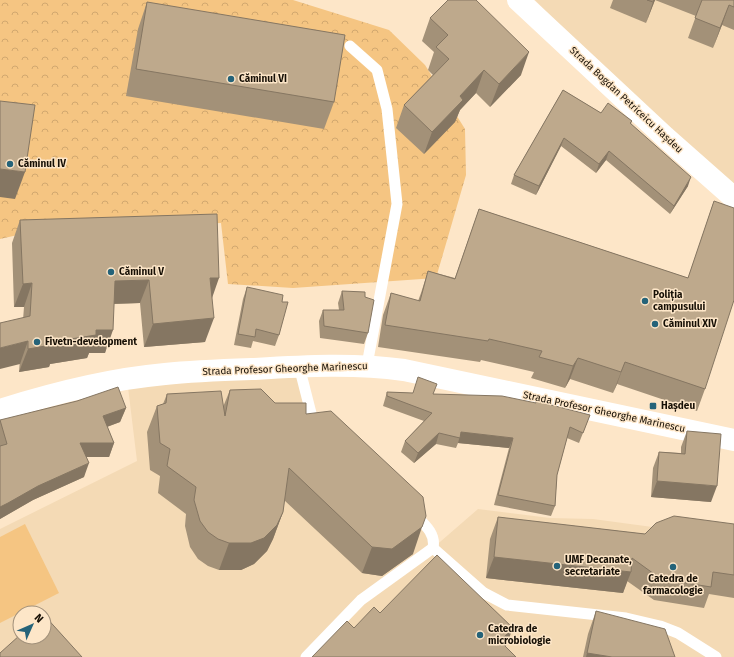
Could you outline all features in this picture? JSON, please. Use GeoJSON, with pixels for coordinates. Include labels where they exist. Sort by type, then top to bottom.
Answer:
{"type":"FeatureCollection","features":[{"type":"Feature","properties":{"kind":"street","name":"Strada Bogdan Petriceicu Hașdeu"},"geometry":{"type":"LineString","coordinates":[[518,0],[671,142],[734,198]]}},
{"type":"Feature","properties":{"kind":"street","name":"Strada Profesor Gheorghe Marinescu"},"geometry":{"type":"LineString","coordinates":[[0,410],[49,394],[127,379],[165,374],[299,366],[367,365],[404,370],[734,440]]}},
{"type":"Feature","properties":{"kind":"lane"},"geometry":{"type":"LineString","coordinates":[[350,46],[377,70],[387,109],[397,204],[367,365]]}},
{"type":"Feature","properties":{"kind":"lane"},"geometry":{"type":"LineString","coordinates":[[299,366],[312,417],[329,432]]}},
{"type":"Feature","properties":{"kind":"lane"},"geometry":{"type":"LineString","coordinates":[[306,657],[361,600],[433,548],[434,540],[428,528],[406,507]]}},
{"type":"Feature","properties":{"kind":"lane"},"geometry":{"type":"LineString","coordinates":[[433,548],[484,593],[507,605],[626,618],[660,626],[678,633],[716,657]]}},
{"type":"Feature","properties":{"kind":"shaded area"},"geometry":{"type":"Polygon","coordinates":[[[535,0],[734,0],[734,188],[609,77],[535,0]]]}},
{"type":"Feature","properties":{"kind":"shaded area"},"geometry":{"type":"Polygon","coordinates":[[[299,366],[313,417],[428,528],[433,548],[478,509],[550,518],[593,519],[734,538],[734,657],[0,657],[0,529],[137,461],[127,379],[299,366]]]}},
{"type":"Feature","properties":{"kind":"green space"},"geometry":{"type":"Polygon","coordinates":[[[0,0],[293,0],[389,30],[425,65],[465,129],[466,175],[436,278],[293,288],[228,284],[221,223],[44,229],[0,239],[0,0]]]}},
{"type":"Feature","properties":{"kind":"green space"},"geometry":{"type":"Polygon","coordinates":[[[25,524],[59,593],[35,605],[12,605],[12,617],[0,623],[0,537],[25,524]]]}},
{"type":"Feature","properties":{"kind":"building"},"geometry":{"type":"Polygon","coordinates":[[[448,0],[476,0],[529,52],[499,84],[484,70],[460,96],[463,100],[432,132],[404,105],[449,59],[436,47],[448,35],[430,18],[448,0]]]}},
{"type":"Feature","properties":{"kind":"building"},"geometry":{"type":"Polygon","coordinates":[[[702,0],[734,0],[734,7],[729,5],[720,28],[695,18],[702,0]]]}},
{"type":"Feature","properties":{"kind":"building"},"geometry":{"type":"Polygon","coordinates":[[[147,2],[345,35],[334,102],[136,69],[147,2]]]}},
{"type":"Feature","properties":{"kind":"building"},"geometry":{"type":"Polygon","coordinates":[[[563,90],[601,113],[608,103],[632,121],[630,123],[691,177],[674,206],[609,151],[599,164],[564,138],[539,186],[514,175],[563,90]]]}},
{"type":"Feature","properties":{"kind":"building"},"geometry":{"type":"Polygon","coordinates":[[[0,101],[35,105],[25,172],[0,169],[0,101]]]}},
{"type":"Feature","properties":{"kind":"building"},"geometry":{"type":"Polygon","coordinates":[[[714,201],[734,208],[734,300],[705,389],[625,362],[621,372],[578,358],[573,366],[539,357],[542,351],[489,339],[488,341],[385,325],[391,293],[420,301],[428,271],[455,279],[479,209],[688,278],[714,201]]]}},
{"type":"Feature","properties":{"kind":"building"},"geometry":{"type":"Polygon","coordinates":[[[217,214],[219,278],[210,278],[214,318],[153,324],[149,280],[115,281],[113,330],[96,330],[96,335],[58,341],[57,344],[28,349],[28,341],[0,348],[0,323],[30,316],[32,283],[23,284],[20,220],[217,214]]]}},
{"type":"Feature","properties":{"kind":"building"},"geometry":{"type":"Polygon","coordinates":[[[247,287],[283,295],[282,302],[288,302],[279,335],[256,329],[255,337],[238,334],[247,287]]]}},
{"type":"Feature","properties":{"kind":"building"},"geometry":{"type":"Polygon","coordinates":[[[342,291],[365,292],[365,297],[374,300],[368,333],[324,326],[323,310],[344,310],[342,291]]]}},
{"type":"Feature","properties":{"kind":"building"},"geometry":{"type":"Polygon","coordinates":[[[418,377],[437,384],[433,394],[502,396],[536,403],[536,401],[590,415],[583,433],[570,427],[557,475],[555,506],[498,495],[513,438],[461,432],[460,438],[439,433],[418,453],[405,441],[432,413],[387,396],[387,392],[413,393],[418,377]]]}},
{"type":"Feature","properties":{"kind":"building"},"geometry":{"type":"Polygon","coordinates":[[[118,387],[126,408],[103,416],[114,443],[80,443],[89,463],[38,486],[0,507],[0,446],[7,444],[0,420],[77,401],[118,387]]]}},
{"type":"Feature","properties":{"kind":"building"},"geometry":{"type":"Polygon","coordinates":[[[261,389],[275,403],[306,403],[306,414],[331,411],[423,497],[426,516],[422,527],[392,549],[372,547],[289,468],[283,512],[277,525],[264,538],[251,543],[229,543],[218,539],[208,532],[200,521],[194,500],[196,487],[167,466],[170,449],[160,443],[157,406],[166,403],[167,394],[221,391],[225,416],[230,390],[261,389]]]}},
{"type":"Feature","properties":{"kind":"building"},"geometry":{"type":"Polygon","coordinates":[[[687,431],[721,434],[717,486],[657,481],[659,452],[685,454],[687,431]]]}},
{"type":"Feature","properties":{"kind":"building"},"geometry":{"type":"Polygon","coordinates":[[[674,516],[734,524],[734,575],[713,572],[711,587],[661,579],[632,558],[631,572],[494,557],[498,517],[645,534],[656,523],[674,516]]]}},
{"type":"Feature","properties":{"kind":"building"},"geometry":{"type":"Polygon","coordinates":[[[437,555],[513,628],[500,641],[516,657],[312,657],[347,621],[354,628],[374,607],[380,613],[437,555]]]}},
{"type":"Feature","properties":{"kind":"building"},"geometry":{"type":"Polygon","coordinates":[[[596,611],[665,629],[675,657],[612,657],[587,653],[596,611]]]}},
{"type":"Feature","properties":{"kind":"building"},"geometry":{"type":"Polygon","coordinates":[[[52,624],[82,657],[0,657],[0,653],[12,642],[12,645],[52,645],[52,624]]]}},
{"type":"Feature","properties":{"kind":"place","name":"Căminul VI"},"geometry":{"type":"Point","coordinates":[231,79]}},
{"type":"Feature","properties":{"kind":"place","name":"Căminul IV"},"geometry":{"type":"Point","coordinates":[10,164]}},
{"type":"Feature","properties":{"kind":"place","name":"Căminul V"},"geometry":{"type":"Point","coordinates":[111,272]}},
{"type":"Feature","properties":{"kind":"place","name":"Poliția campusului"},"geometry":{"type":"Point","coordinates":[645,301]}},
{"type":"Feature","properties":{"kind":"place","name":"Căminul XIV"},"geometry":{"type":"Point","coordinates":[655,324]}},
{"type":"Feature","properties":{"kind":"place","name":"Fivetn-development"},"geometry":{"type":"Point","coordinates":[37,342]}},
{"type":"Feature","properties":{"kind":"place","name":"Hașdeu"},"geometry":{"type":"Point","coordinates":[653,406]}},
{"type":"Feature","properties":{"kind":"place","name":"UMF Decanate, secretariate"},"geometry":{"type":"Point","coordinates":[557,566]}},
{"type":"Feature","properties":{"kind":"place","name":"Catedra de farmacologie"},"geometry":{"type":"Point","coordinates":[673,567]}},
{"type":"Feature","properties":{"kind":"place","name":"Catedra de microbiologie"},"geometry":{"type":"Point","coordinates":[480,635]}}]}
